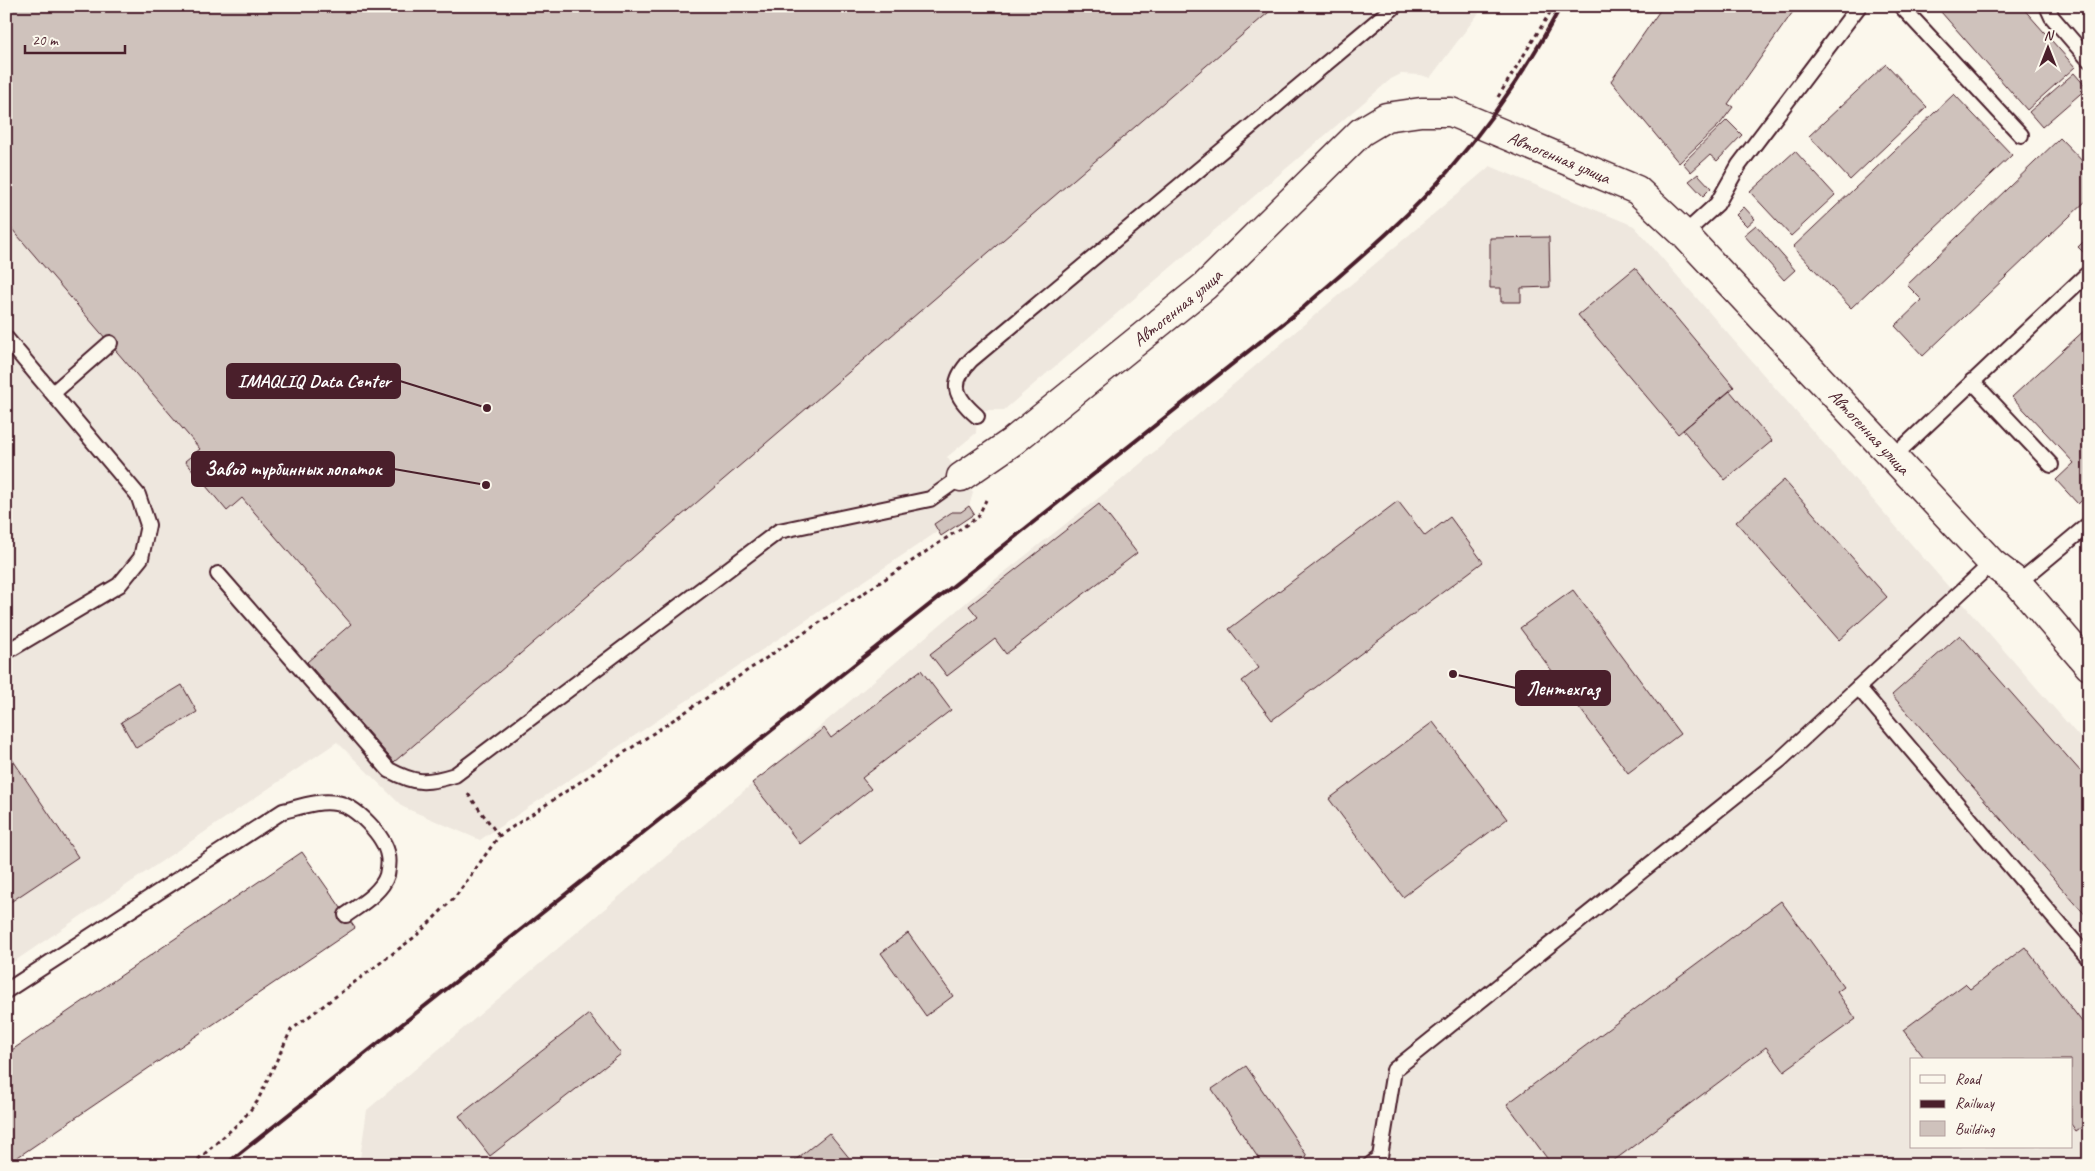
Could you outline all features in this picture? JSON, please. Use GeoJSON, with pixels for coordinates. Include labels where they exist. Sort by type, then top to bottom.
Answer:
{"type":"FeatureCollection","features":[{"type":"Feature","properties":{"kind":"street","name":"Автогенная улица"},"geometry":{"type":"LineString","coordinates":[[960,477],[1012,442],[1205,286],[1361,132],[1386,118],[1421,112],[1451,112],[1636,190],[1684,234],[1992,563],[2018,583],[2089,666]]}},
{"type":"Feature","properties":{"kind":"lane"},"geometry":{"type":"LineString","coordinates":[[977,416],[964,405],[957,390],[958,373],[971,360],[1395,6]]}},
{"type":"Feature","properties":{"kind":"lane"},"geometry":{"type":"LineString","coordinates":[[1684,234],[1717,204],[1739,165],[1858,6]]}},
{"type":"Feature","properties":{"kind":"lane"},"geometry":{"type":"LineString","coordinates":[[1901,6],[2021,135]]}},
{"type":"Feature","properties":{"kind":"lane"},"geometry":{"type":"LineString","coordinates":[[2047,6],[2052,17],[2089,60]]}},
{"type":"Feature","properties":{"kind":"lane"},"geometry":{"type":"LineString","coordinates":[[1893,457],[1972,380],[2086,275]]}},
{"type":"Feature","properties":{"kind":"lane"},"geometry":{"type":"LineString","coordinates":[[6,338],[138,495],[148,525],[142,558],[119,585],[6,652]]}},
{"type":"Feature","properties":{"kind":"lane"},"geometry":{"type":"LineString","coordinates":[[53,393],[110,343]]}},
{"type":"Feature","properties":{"kind":"lane"},"geometry":{"type":"LineString","coordinates":[[1972,380],[2051,464]]}},
{"type":"Feature","properties":{"kind":"lane"},"geometry":{"type":"LineString","coordinates":[[218,574],[389,770],[410,781],[432,782],[455,776],[779,531],[930,499],[960,477]]}},
{"type":"Feature","properties":{"kind":"lane"},"geometry":{"type":"LineString","coordinates":[[2018,583],[2089,524]]}},
{"type":"Feature","properties":{"kind":"lane"},"geometry":{"type":"LineString","coordinates":[[1370,1165],[1380,1157],[1394,1070],[1780,760],[1992,563]]}},
{"type":"Feature","properties":{"kind":"lane"},"geometry":{"type":"LineString","coordinates":[[1858,687],[2089,959]]}},
{"type":"Feature","properties":{"kind":"lane"},"geometry":{"type":"LineString","coordinates":[[6,990],[283,811],[312,803],[337,803],[362,816],[378,835],[388,856],[386,876],[378,888],[346,915]]}},
{"type":"Feature","properties":{"kind":"path"},"geometry":{"type":"LineString","coordinates":[[1478,124],[1492,106],[1554,6]]}},
{"type":"Feature","properties":{"kind":"path"},"geometry":{"type":"LineString","coordinates":[[192,1165],[241,1121],[257,1102],[291,1030],[416,936],[456,896],[499,836],[978,517],[988,494]]}},
{"type":"Feature","properties":{"kind":"path"},"geometry":{"type":"LineString","coordinates":[[455,776],[499,836]]}},
{"type":"Feature","properties":{"kind":"shaded area"},"geometry":{"type":"Polygon","coordinates":[[[6,6],[1484,6],[1430,78],[1421,75],[1401,74],[1391,79],[1004,410],[981,410],[977,416],[976,433],[947,457],[973,493],[969,506],[974,514],[941,536],[937,532],[480,840],[403,807],[337,742],[6,967],[6,6]]]}},
{"type":"Feature","properties":{"kind":"shaded area"},"geometry":{"type":"Polygon","coordinates":[[[1490,166],[1634,226],[2089,748],[2089,1165],[359,1165],[367,1110],[968,601],[1120,481],[1490,166]]]}},
{"type":"Feature","properties":{"kind":"building"},"geometry":{"type":"Polygon","coordinates":[[[6,6],[1276,6],[394,762],[307,662],[351,624],[242,498],[227,511],[185,461],[200,449],[6,222],[6,6]]]}},
{"type":"Feature","properties":{"kind":"building"},"geometry":{"type":"Polygon","coordinates":[[[1663,6],[1797,6],[1728,104],[1733,107],[1720,124],[1679,163],[1611,81],[1663,6]]]}},
{"type":"Feature","properties":{"kind":"building"},"geometry":{"type":"Polygon","coordinates":[[[1947,6],[2021,6],[2075,67],[2027,110],[1941,12],[1947,6]]]}},
{"type":"Feature","properties":{"kind":"building"},"geometry":{"type":"Polygon","coordinates":[[[1886,64],[1927,107],[1850,180],[1809,136],[1886,64]]]}},
{"type":"Feature","properties":{"kind":"building"},"geometry":{"type":"Polygon","coordinates":[[[2074,73],[2087,88],[2042,127],[2029,112],[2074,73]]]}},
{"type":"Feature","properties":{"kind":"building"},"geometry":{"type":"Polygon","coordinates":[[[1954,94],[2012,155],[1851,308],[1793,247],[1954,94]]]}},
{"type":"Feature","properties":{"kind":"building"},"geometry":{"type":"Polygon","coordinates":[[[1727,120],[1742,135],[1717,161],[1710,155],[1691,172],[1683,163],[1727,120]]]}},
{"type":"Feature","properties":{"kind":"building"},"geometry":{"type":"Polygon","coordinates":[[[2060,138],[2089,168],[2089,198],[1923,356],[1895,326],[1922,300],[1907,285],[2060,138]]]}},
{"type":"Feature","properties":{"kind":"building"},"geometry":{"type":"Polygon","coordinates":[[[1795,151],[1835,195],[1791,236],[1750,192],[1795,151]]]}},
{"type":"Feature","properties":{"kind":"building"},"geometry":{"type":"Polygon","coordinates":[[[1698,174],[1711,188],[1703,196],[1689,181],[1698,174]]]}},
{"type":"Feature","properties":{"kind":"building"},"geometry":{"type":"Polygon","coordinates":[[[1744,207],[1755,219],[1747,226],[1736,215],[1744,207]]]}},
{"type":"Feature","properties":{"kind":"building"},"geometry":{"type":"Polygon","coordinates":[[[1756,225],[1795,270],[1784,280],[1744,235],[1756,225]]]}},
{"type":"Feature","properties":{"kind":"building"},"geometry":{"type":"Polygon","coordinates":[[[2089,236],[2089,258],[2078,247],[2089,236]]]}},
{"type":"Feature","properties":{"kind":"building"},"geometry":{"type":"Polygon","coordinates":[[[1549,237],[1550,287],[1521,288],[1521,302],[1501,302],[1501,288],[1490,288],[1490,238],[1549,237]]]}},
{"type":"Feature","properties":{"kind":"building"},"geometry":{"type":"Polygon","coordinates":[[[1635,268],[1734,387],[1678,434],[1578,315],[1635,268]]]}},
{"type":"Feature","properties":{"kind":"building"},"geometry":{"type":"Polygon","coordinates":[[[2089,326],[2089,494],[2078,504],[2056,480],[2074,463],[2012,397],[2089,326]]]}},
{"type":"Feature","properties":{"kind":"building"},"geometry":{"type":"Polygon","coordinates":[[[1730,391],[1772,441],[1725,480],[1683,430],[1730,391]]]}},
{"type":"Feature","properties":{"kind":"building"},"geometry":{"type":"Polygon","coordinates":[[[1784,480],[1887,597],[1839,640],[1736,522],[1784,480]]]}},
{"type":"Feature","properties":{"kind":"building"},"geometry":{"type":"Polygon","coordinates":[[[1398,501],[1425,536],[1450,517],[1483,562],[1272,720],[1242,681],[1259,668],[1229,629],[1398,501]]]}},
{"type":"Feature","properties":{"kind":"building"},"geometry":{"type":"Polygon","coordinates":[[[1099,504],[1137,553],[1006,654],[995,639],[947,676],[930,654],[978,617],[969,606],[1099,504]]]}},
{"type":"Feature","properties":{"kind":"building"},"geometry":{"type":"Polygon","coordinates":[[[969,506],[974,514],[941,536],[934,524],[952,512],[961,512],[969,506]]]}},
{"type":"Feature","properties":{"kind":"building"},"geometry":{"type":"Polygon","coordinates":[[[1573,590],[1680,734],[1628,773],[1520,628],[1573,590]]]}},
{"type":"Feature","properties":{"kind":"building"},"geometry":{"type":"Polygon","coordinates":[[[1960,635],[2089,781],[2089,919],[1892,695],[1960,635]]]}},
{"type":"Feature","properties":{"kind":"building"},"geometry":{"type":"Polygon","coordinates":[[[921,670],[951,710],[862,778],[871,789],[800,844],[752,783],[824,728],[831,738],[921,670]]]}},
{"type":"Feature","properties":{"kind":"building"},"geometry":{"type":"Polygon","coordinates":[[[182,685],[197,712],[136,748],[121,722],[182,685]]]}},
{"type":"Feature","properties":{"kind":"building"},"geometry":{"type":"Polygon","coordinates":[[[1433,722],[1507,819],[1403,897],[1329,799],[1433,722]]]}},
{"type":"Feature","properties":{"kind":"building"},"geometry":{"type":"Polygon","coordinates":[[[6,750],[78,857],[6,905],[6,750]]]}},
{"type":"Feature","properties":{"kind":"building"},"geometry":{"type":"Polygon","coordinates":[[[302,852],[355,928],[6,1165],[6,1054],[302,852]]]}},
{"type":"Feature","properties":{"kind":"building"},"geometry":{"type":"Polygon","coordinates":[[[1781,901],[1844,987],[1837,992],[1856,1019],[1784,1071],[1766,1047],[1608,1165],[1552,1165],[1507,1104],[1781,901]]]}},
{"type":"Feature","properties":{"kind":"building"},"geometry":{"type":"Polygon","coordinates":[[[908,933],[953,996],[926,1016],[881,953],[908,933]]]}},
{"type":"Feature","properties":{"kind":"building"},"geometry":{"type":"Polygon","coordinates":[[[2025,947],[2089,1031],[2089,1122],[2076,1131],[2072,1125],[2072,1058],[1924,1058],[1903,1030],[1965,984],[1970,989],[2025,947]]]}},
{"type":"Feature","properties":{"kind":"building"},"geometry":{"type":"Polygon","coordinates":[[[589,1014],[621,1054],[490,1156],[459,1116],[589,1014]]]}},
{"type":"Feature","properties":{"kind":"building"},"geometry":{"type":"Polygon","coordinates":[[[1246,1066],[1307,1156],[1294,1165],[1263,1165],[1212,1089],[1246,1066]]]}},
{"type":"Feature","properties":{"kind":"building"},"geometry":{"type":"Polygon","coordinates":[[[829,1133],[855,1165],[789,1165],[829,1133]]]}},
{"type":"Feature","properties":{"kind":"railway"},"geometry":{"type":"LineString","coordinates":[[225,1165],[1304,307],[1398,223],[1450,169],[1481,131],[1510,90],[1537,49],[1561,6]]}},
{"type":"Feature","properties":{"kind":"place","name":"IMAQLIQ Data Center"},"geometry":{"type":"Point","coordinates":[487,408]}},
{"type":"Feature","properties":{"kind":"place","name":"Завод турбинных лопаток"},"geometry":{"type":"Point","coordinates":[486,485]}},
{"type":"Feature","properties":{"kind":"place","name":"Лентехгаз"},"geometry":{"type":"Point","coordinates":[1453,674]}}]}
